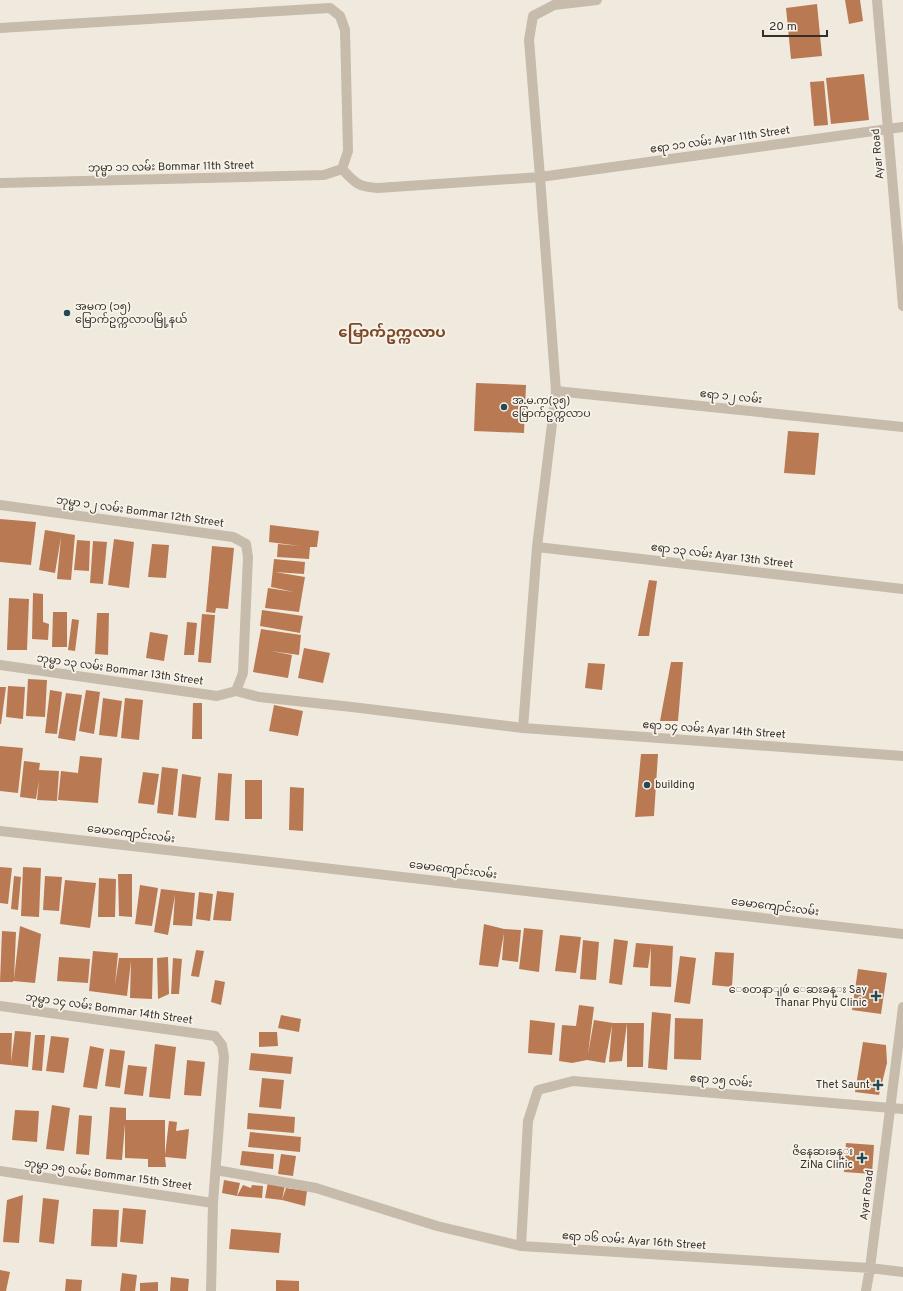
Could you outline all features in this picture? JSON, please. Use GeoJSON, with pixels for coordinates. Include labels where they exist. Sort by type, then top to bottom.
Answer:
{"type":"FeatureCollection","features":[{"type":"Feature","properties":{"kind":"street"},"geometry":{"type":"LineString","coordinates":[[523,728],[537,547],[556,391],[529,40],[533,16],[554,5],[597,0]]}},
{"type":"Feature","properties":{"kind":"street","name":"Ayar Road"},"geometry":{"type":"LineString","coordinates":[[876,0],[903,306]]}},
{"type":"Feature","properties":{"kind":"street"},"geometry":{"type":"LineString","coordinates":[[0,28],[330,8],[340,16],[345,30],[348,151],[342,169]]}},
{"type":"Feature","properties":{"kind":"street","name":"ဧရာ ၁၁ လမ်း Ayar 11th Street"},"geometry":{"type":"LineString","coordinates":[[342,169],[354,181],[364,187],[378,188],[540,177],[903,127]]}},
{"type":"Feature","properties":{"kind":"street","name":"ဘုမ္မာ ၁၁ လမ်း Bommar 11th Street"},"geometry":{"type":"LineString","coordinates":[[0,183],[324,175],[342,169]]}},
{"type":"Feature","properties":{"kind":"street","name":"ဧရာ ၁၂ လမ်း"},"geometry":{"type":"LineString","coordinates":[[556,391],[903,427]]}},
{"type":"Feature","properties":{"kind":"street","name":"ဘုမ္မာ ၁၂ လမ်း Bommar 12th Street"},"geometry":{"type":"LineString","coordinates":[[0,505],[214,533],[233,537],[246,544],[248,557],[243,673],[236,691]]}},
{"type":"Feature","properties":{"kind":"street","name":"ဧရာ ၁၃ လမ်း Ayar 13th Street"},"geometry":{"type":"LineString","coordinates":[[537,547],[903,589]]}},
{"type":"Feature","properties":{"kind":"street","name":"ဘုမ္မာ ၁၃ လမ်း Bommar 13th Street"},"geometry":{"type":"LineString","coordinates":[[0,665],[217,696],[236,691]]}},
{"type":"Feature","properties":{"kind":"street","name":"ဧရာ ၁၄ လမ်း Ayar 14th Street"},"geometry":{"type":"LineString","coordinates":[[236,691],[259,697],[523,728],[903,756]]}},
{"type":"Feature","properties":{"kind":"street","name":"ခေမာကျောင်းလမ်း"},"geometry":{"type":"LineString","coordinates":[[0,831],[903,934]]}},
{"type":"Feature","properties":{"kind":"street","name":"ဘုမ္မာ ၁၄ လမ်း Bommar 14th Street"},"geometry":{"type":"LineString","coordinates":[[0,1006],[215,1036],[222,1045],[224,1057],[216,1170]]}},
{"type":"Feature","properties":{"kind":"street","name":"Ayar Road"},"geometry":{"type":"LineString","coordinates":[[866,1291],[903,1007]]}},
{"type":"Feature","properties":{"kind":"street","name":"ဧရာ ၁၅ လမ်း"},"geometry":{"type":"LineString","coordinates":[[521,1246],[528,1121],[538,1090],[573,1081],[903,1109]]}},
{"type":"Feature","properties":{"kind":"street"},"geometry":{"type":"LineString","coordinates":[[211,1291],[212,1203],[216,1170]]}},
{"type":"Feature","properties":{"kind":"street","name":"ဧရာ ၁၆ လမ်း Ayar 16th Street"},"geometry":{"type":"LineString","coordinates":[[216,1170],[316,1188],[437,1226],[521,1246],[870,1268],[903,1272]]}},
{"type":"Feature","properties":{"kind":"street","name":"ဘုမ္မာ ၁၅ လမ်း Bommar 15th Street"},"geometry":{"type":"LineString","coordinates":[[0,1171],[212,1203]]}},
{"type":"Feature","properties":{"kind":"building"},"geometry":{"type":"Polygon","coordinates":[[[845,0],[860,0],[863,21],[849,24],[845,0]]]}},
{"type":"Feature","properties":{"kind":"building"},"geometry":{"type":"Polygon","coordinates":[[[817,4],[822,56],[791,59],[786,8],[817,4]]]}},
{"type":"Feature","properties":{"kind":"building"},"geometry":{"type":"Polygon","coordinates":[[[864,74],[869,120],[831,124],[826,78],[864,74]]]}},
{"type":"Feature","properties":{"kind":"building"},"geometry":{"type":"Polygon","coordinates":[[[824,81],[828,125],[814,126],[810,82],[824,81]]]}},
{"type":"Feature","properties":{"kind":"building","name":"အ.မ.က(၃၅) မြောက်ဥက္ကလာပ"},"geometry":{"type":"Polygon","coordinates":[[[476,383],[526,385],[524,433],[474,431],[476,383]]]}},
{"type":"Feature","properties":{"kind":"building"},"geometry":{"type":"Polygon","coordinates":[[[788,431],[819,433],[815,475],[784,473],[788,431]]]}},
{"type":"Feature","properties":{"kind":"building"},"geometry":{"type":"Polygon","coordinates":[[[0,519],[36,522],[31,565],[0,562],[0,519]]]}},
{"type":"Feature","properties":{"kind":"building"},"geometry":{"type":"Polygon","coordinates":[[[270,525],[319,531],[317,547],[310,547],[309,559],[277,557],[278,544],[300,546],[269,542],[270,525]]]}},
{"type":"Feature","properties":{"kind":"building"},"geometry":{"type":"Polygon","coordinates":[[[45,530],[75,535],[71,580],[57,579],[61,537],[55,573],[39,570],[45,530]]]}},
{"type":"Feature","properties":{"kind":"building"},"geometry":{"type":"Polygon","coordinates":[[[114,539],[134,542],[129,588],[108,585],[114,539]]]}},
{"type":"Feature","properties":{"kind":"building"},"geometry":{"type":"Polygon","coordinates":[[[77,540],[90,541],[89,571],[74,570],[77,540]]]}},
{"type":"Feature","properties":{"kind":"building"},"geometry":{"type":"Polygon","coordinates":[[[93,541],[107,542],[103,584],[90,583],[93,541]]]}},
{"type":"Feature","properties":{"kind":"building"},"geometry":{"type":"Polygon","coordinates":[[[152,544],[169,545],[166,578],[148,577],[152,544]]]}},
{"type":"Feature","properties":{"kind":"building"},"geometry":{"type":"Polygon","coordinates":[[[212,546],[234,548],[228,609],[216,608],[215,613],[206,612],[212,546]]]}},
{"type":"Feature","properties":{"kind":"building"},"geometry":{"type":"Polygon","coordinates":[[[274,559],[305,562],[304,574],[275,572],[305,577],[299,612],[265,608],[268,588],[294,592],[271,587],[274,559]]]}},
{"type":"Feature","properties":{"kind":"building"},"geometry":{"type":"Polygon","coordinates":[[[649,580],[657,581],[649,636],[638,636],[649,580]]]}},
{"type":"Feature","properties":{"kind":"building"},"geometry":{"type":"Polygon","coordinates":[[[33,593],[43,594],[43,622],[49,624],[48,640],[32,639],[33,593]]]}},
{"type":"Feature","properties":{"kind":"building"},"geometry":{"type":"Polygon","coordinates":[[[9,598],[29,599],[27,650],[7,650],[9,598]]]}},
{"type":"Feature","properties":{"kind":"building"},"geometry":{"type":"Polygon","coordinates":[[[262,610],[303,616],[300,633],[260,626],[262,610]]]}},
{"type":"Feature","properties":{"kind":"building"},"geometry":{"type":"Polygon","coordinates":[[[53,612],[67,612],[67,647],[52,647],[53,612]]]}},
{"type":"Feature","properties":{"kind":"building"},"geometry":{"type":"Polygon","coordinates":[[[97,613],[109,613],[108,655],[95,654],[97,613]]]}},
{"type":"Feature","properties":{"kind":"building"},"geometry":{"type":"Polygon","coordinates":[[[202,614],[215,615],[211,663],[198,662],[202,614]]]}},
{"type":"Feature","properties":{"kind":"building"},"geometry":{"type":"Polygon","coordinates":[[[72,619],[79,620],[75,651],[68,650],[72,619]]]}},
{"type":"Feature","properties":{"kind":"building"},"geometry":{"type":"Polygon","coordinates":[[[187,622],[197,623],[194,655],[184,655],[187,622]]]}},
{"type":"Feature","properties":{"kind":"building"},"geometry":{"type":"Polygon","coordinates":[[[261,629],[301,635],[299,655],[271,651],[292,655],[288,678],[253,672],[261,629]]]}},
{"type":"Feature","properties":{"kind":"building"},"geometry":{"type":"Polygon","coordinates":[[[150,632],[168,635],[164,661],[146,658],[150,632]]]}},
{"type":"Feature","properties":{"kind":"building"},"geometry":{"type":"Polygon","coordinates":[[[304,648],[330,653],[323,683],[298,678],[304,648]]]}},
{"type":"Feature","properties":{"kind":"building"},"geometry":{"type":"Polygon","coordinates":[[[671,662],[683,662],[678,721],[660,721],[671,662]]]}},
{"type":"Feature","properties":{"kind":"building"},"geometry":{"type":"Polygon","coordinates":[[[588,663],[605,664],[602,690],[585,688],[588,663]]]}},
{"type":"Feature","properties":{"kind":"building"},"geometry":{"type":"Polygon","coordinates":[[[28,679],[47,680],[45,717],[26,716],[28,679]]]}},
{"type":"Feature","properties":{"kind":"building"},"geometry":{"type":"Polygon","coordinates":[[[8,686],[25,687],[23,719],[6,717],[8,686]]]}},
{"type":"Feature","properties":{"kind":"building"},"geometry":{"type":"Polygon","coordinates":[[[0,687],[6,687],[1,724],[0,724],[0,687]]]}},
{"type":"Feature","properties":{"kind":"building"},"geometry":{"type":"Polygon","coordinates":[[[50,690],[62,692],[57,734],[45,733],[50,690]]]}},
{"type":"Feature","properties":{"kind":"building"},"geometry":{"type":"Polygon","coordinates":[[[86,690],[100,692],[94,734],[79,731],[86,690]]]}},
{"type":"Feature","properties":{"kind":"building"},"geometry":{"type":"Polygon","coordinates":[[[66,693],[82,695],[75,741],[58,738],[66,693]]]}},
{"type":"Feature","properties":{"kind":"building"},"geometry":{"type":"Polygon","coordinates":[[[103,698],[122,701],[117,737],[99,735],[103,698]]]}},
{"type":"Feature","properties":{"kind":"building"},"geometry":{"type":"Polygon","coordinates":[[[125,698],[143,700],[139,740],[121,738],[125,698]]]}},
{"type":"Feature","properties":{"kind":"building"},"geometry":{"type":"Polygon","coordinates":[[[193,703],[202,703],[202,739],[192,739],[193,703]]]}},
{"type":"Feature","properties":{"kind":"building"},"geometry":{"type":"Polygon","coordinates":[[[274,705],[303,711],[298,736],[269,731],[274,705]]]}},
{"type":"Feature","properties":{"kind":"building"},"geometry":{"type":"Polygon","coordinates":[[[0,746],[23,748],[18,793],[0,791],[0,746]]]}},
{"type":"Feature","properties":{"kind":"building","name":"building"},"geometry":{"type":"Polygon","coordinates":[[[641,754],[658,754],[654,816],[635,817],[641,754]]]}},
{"type":"Feature","properties":{"kind":"building"},"geometry":{"type":"Polygon","coordinates":[[[80,756],[102,758],[98,803],[58,800],[61,771],[78,773],[80,756]]]}},
{"type":"Feature","properties":{"kind":"building"},"geometry":{"type":"Polygon","coordinates":[[[24,761],[40,763],[39,770],[59,771],[57,801],[37,800],[39,780],[36,799],[20,797],[24,761]]]}},
{"type":"Feature","properties":{"kind":"building"},"geometry":{"type":"Polygon","coordinates":[[[162,767],[178,769],[173,815],[157,813],[162,767]]]}},
{"type":"Feature","properties":{"kind":"building"},"geometry":{"type":"Polygon","coordinates":[[[143,772],[159,774],[154,805],[138,803],[143,772]]]}},
{"type":"Feature","properties":{"kind":"building"},"geometry":{"type":"Polygon","coordinates":[[[218,773],[232,774],[229,821],[215,820],[218,773]]]}},
{"type":"Feature","properties":{"kind":"building"},"geometry":{"type":"Polygon","coordinates":[[[182,774],[201,777],[196,818],[178,816],[182,774]]]}},
{"type":"Feature","properties":{"kind":"building"},"geometry":{"type":"Polygon","coordinates":[[[245,780],[262,780],[262,819],[245,819],[245,780]]]}},
{"type":"Feature","properties":{"kind":"building"},"geometry":{"type":"Polygon","coordinates":[[[290,787],[304,788],[303,831],[289,830],[290,787]]]}},
{"type":"Feature","properties":{"kind":"building"},"geometry":{"type":"Polygon","coordinates":[[[0,867],[12,868],[8,904],[0,903],[0,867]]]}},
{"type":"Feature","properties":{"kind":"building"},"geometry":{"type":"Polygon","coordinates":[[[23,867],[41,868],[39,917],[21,916],[23,867]]]}},
{"type":"Feature","properties":{"kind":"building"},"geometry":{"type":"Polygon","coordinates":[[[118,874],[132,874],[132,917],[119,916],[118,874]]]}},
{"type":"Feature","properties":{"kind":"building"},"geometry":{"type":"Polygon","coordinates":[[[14,876],[21,877],[18,910],[11,909],[14,876]]]}},
{"type":"Feature","properties":{"kind":"building"},"geometry":{"type":"Polygon","coordinates":[[[45,876],[62,877],[59,911],[43,910],[45,876]]]}},
{"type":"Feature","properties":{"kind":"building"},"geometry":{"type":"Polygon","coordinates":[[[99,878],[116,879],[115,917],[98,917],[99,878]]]}},
{"type":"Feature","properties":{"kind":"building"},"geometry":{"type":"Polygon","coordinates":[[[65,880],[96,883],[90,928],[60,924],[65,880]]]}},
{"type":"Feature","properties":{"kind":"building"},"geometry":{"type":"Polygon","coordinates":[[[140,885],[158,888],[152,926],[135,924],[140,885]]]}},
{"type":"Feature","properties":{"kind":"building"},"geometry":{"type":"Polygon","coordinates":[[[161,889],[195,893],[192,926],[173,925],[175,895],[168,935],[154,932],[161,889]]]}},
{"type":"Feature","properties":{"kind":"building"},"geometry":{"type":"Polygon","coordinates":[[[217,891],[234,893],[231,921],[213,920],[217,891]]]}},
{"type":"Feature","properties":{"kind":"building"},"geometry":{"type":"Polygon","coordinates":[[[199,892],[213,894],[210,921],[196,919],[199,892]]]}},
{"type":"Feature","properties":{"kind":"building"},"geometry":{"type":"Polygon","coordinates":[[[484,924],[504,929],[521,930],[518,962],[502,960],[504,933],[498,967],[479,965],[484,924]]]}},
{"type":"Feature","properties":{"kind":"building"},"geometry":{"type":"Polygon","coordinates":[[[20,926],[41,934],[35,983],[13,981],[0,982],[2,931],[16,932],[14,979],[20,926]]]}},
{"type":"Feature","properties":{"kind":"building"},"geometry":{"type":"Polygon","coordinates":[[[524,928],[543,930],[539,972],[519,969],[524,928]]]}},
{"type":"Feature","properties":{"kind":"building"},"geometry":{"type":"Polygon","coordinates":[[[560,935],[581,937],[576,973],[555,971],[560,935]]]}},
{"type":"Feature","properties":{"kind":"building"},"geometry":{"type":"Polygon","coordinates":[[[614,939],[628,941],[622,985],[609,983],[614,939]]]}},
{"type":"Feature","properties":{"kind":"building"},"geometry":{"type":"Polygon","coordinates":[[[583,940],[599,942],[596,980],[580,979],[583,940]]]}},
{"type":"Feature","properties":{"kind":"building"},"geometry":{"type":"Polygon","coordinates":[[[636,943],[673,946],[671,987],[650,986],[651,947],[648,968],[633,967],[636,943]]]}},
{"type":"Feature","properties":{"kind":"building"},"geometry":{"type":"Polygon","coordinates":[[[196,950],[204,951],[199,977],[191,976],[196,950]]]}},
{"type":"Feature","properties":{"kind":"building"},"geometry":{"type":"Polygon","coordinates":[[[93,951],[118,953],[115,985],[119,958],[153,958],[152,999],[130,998],[131,961],[127,996],[89,991],[93,951]]]}},
{"type":"Feature","properties":{"kind":"building"},"geometry":{"type":"Polygon","coordinates":[[[715,952],[734,953],[732,987],[712,985],[715,952]]]}},
{"type":"Feature","properties":{"kind":"building"},"geometry":{"type":"Polygon","coordinates":[[[680,956],[696,958],[690,1004],[674,1002],[680,956]]]}},
{"type":"Feature","properties":{"kind":"building"},"geometry":{"type":"Polygon","coordinates":[[[59,957],[90,959],[88,983],[57,981],[59,957]]]}},
{"type":"Feature","properties":{"kind":"building"},"geometry":{"type":"Polygon","coordinates":[[[168,957],[169,994],[158,999],[157,958],[168,957]]]}},
{"type":"Feature","properties":{"kind":"building"},"geometry":{"type":"Polygon","coordinates":[[[173,958],[182,959],[179,994],[171,994],[173,958]]]}},
{"type":"Feature","properties":{"kind":"building","name":"ေစတနာျဖဴ ေဆးခန္း Say Thanar Phyu Clinic"},"geometry":{"type":"Polygon","coordinates":[[[858,969],[887,973],[881,1014],[852,1010],[858,969]]]}},
{"type":"Feature","properties":{"kind":"building"},"geometry":{"type":"Polygon","coordinates":[[[215,980],[225,982],[221,1005],[211,1002],[215,980]]]}},
{"type":"Feature","properties":{"kind":"building"},"geometry":{"type":"Polygon","coordinates":[[[579,1005],[594,1007],[588,1054],[594,1020],[613,1023],[627,1023],[622,1061],[609,1062],[612,1025],[605,1063],[587,1060],[572,1063],[559,1061],[562,1025],[576,1026],[579,1005]]]}},
{"type":"Feature","properties":{"kind":"building"},"geometry":{"type":"Polygon","coordinates":[[[652,1012],[671,1014],[667,1070],[648,1068],[652,1012]]]}},
{"type":"Feature","properties":{"kind":"building"},"geometry":{"type":"Polygon","coordinates":[[[281,1015],[301,1019],[299,1032],[278,1028],[281,1015]]]}},
{"type":"Feature","properties":{"kind":"building"},"geometry":{"type":"Polygon","coordinates":[[[675,1018],[703,1019],[701,1060],[674,1059],[675,1018]]]}},
{"type":"Feature","properties":{"kind":"building"},"geometry":{"type":"Polygon","coordinates":[[[530,1020],[555,1023],[552,1055],[528,1053],[530,1020]]]}},
{"type":"Feature","properties":{"kind":"building"},"geometry":{"type":"Polygon","coordinates":[[[627,1023],[644,1023],[643,1067],[627,1067],[627,1023]]]}},
{"type":"Feature","properties":{"kind":"building"},"geometry":{"type":"Polygon","coordinates":[[[15,1031],[31,1032],[28,1067],[0,1064],[0,1033],[12,1033],[11,1062],[15,1031]]]}},
{"type":"Feature","properties":{"kind":"building"},"geometry":{"type":"Polygon","coordinates":[[[259,1032],[277,1032],[278,1046],[259,1047],[259,1032]]]}},
{"type":"Feature","properties":{"kind":"building"},"geometry":{"type":"Polygon","coordinates":[[[35,1035],[45,1035],[42,1071],[32,1070],[35,1035]]]}},
{"type":"Feature","properties":{"kind":"building"},"geometry":{"type":"Polygon","coordinates":[[[51,1036],[69,1038],[64,1073],[46,1071],[51,1036]]]}},
{"type":"Feature","properties":{"kind":"building"},"geometry":{"type":"Polygon","coordinates":[[[863,1042],[886,1045],[887,1063],[879,1095],[855,1092],[863,1042]]]}},
{"type":"Feature","properties":{"kind":"building"},"geometry":{"type":"Polygon","coordinates":[[[155,1044],[176,1047],[170,1099],[149,1097],[155,1044]]]}},
{"type":"Feature","properties":{"kind":"building"},"geometry":{"type":"Polygon","coordinates":[[[90,1046],[104,1049],[97,1089],[83,1087],[90,1046]]]}},
{"type":"Feature","properties":{"kind":"building"},"geometry":{"type":"Polygon","coordinates":[[[110,1049],[125,1051],[120,1088],[105,1086],[110,1049]]]}},
{"type":"Feature","properties":{"kind":"building"},"geometry":{"type":"Polygon","coordinates":[[[251,1053],[293,1057],[291,1074],[249,1070],[251,1053]]]}},
{"type":"Feature","properties":{"kind":"building"},"geometry":{"type":"Polygon","coordinates":[[[187,1060],[205,1062],[201,1096],[184,1095],[187,1060]]]}},
{"type":"Feature","properties":{"kind":"building"},"geometry":{"type":"Polygon","coordinates":[[[128,1065],[147,1067],[143,1096],[124,1094],[128,1065]]]}},
{"type":"Feature","properties":{"kind":"building"},"geometry":{"type":"Polygon","coordinates":[[[262,1078],[284,1080],[281,1109],[259,1107],[262,1078]]]}},
{"type":"Feature","properties":{"kind":"building"},"geometry":{"type":"Polygon","coordinates":[[[52,1105],[70,1108],[64,1151],[46,1149],[52,1105]]]}},
{"type":"Feature","properties":{"kind":"building"},"geometry":{"type":"Polygon","coordinates":[[[110,1107],[126,1108],[126,1120],[165,1120],[165,1155],[169,1121],[177,1122],[176,1131],[189,1129],[186,1159],[165,1157],[166,1167],[148,1167],[148,1159],[125,1158],[125,1124],[122,1160],[106,1159],[110,1107]]]}},
{"type":"Feature","properties":{"kind":"building"},"geometry":{"type":"Polygon","coordinates":[[[15,1110],[39,1111],[37,1142],[12,1140],[15,1110]]]}},
{"type":"Feature","properties":{"kind":"building"},"geometry":{"type":"Polygon","coordinates":[[[248,1113],[295,1117],[294,1133],[247,1129],[248,1113]]]}},
{"type":"Feature","properties":{"kind":"building"},"geometry":{"type":"Polygon","coordinates":[[[79,1115],[92,1116],[89,1155],[76,1154],[79,1115]]]}},
{"type":"Feature","properties":{"kind":"building"},"geometry":{"type":"Polygon","coordinates":[[[250,1132],[301,1137],[300,1152],[248,1147],[250,1132]]]}},
{"type":"Feature","properties":{"kind":"building","name":"ဇိနေဆးခန္း ZiNa Clinic"},"geometry":{"type":"Polygon","coordinates":[[[846,1143],[874,1145],[872,1174],[844,1172],[846,1143]]]}},
{"type":"Feature","properties":{"kind":"building"},"geometry":{"type":"Polygon","coordinates":[[[242,1151],[274,1154],[273,1169],[240,1165],[242,1151]]]}},
{"type":"Feature","properties":{"kind":"building"},"geometry":{"type":"Polygon","coordinates":[[[281,1154],[296,1156],[293,1176],[278,1174],[281,1154]]]}},
{"type":"Feature","properties":{"kind":"building"},"geometry":{"type":"Polygon","coordinates":[[[224,1180],[240,1183],[237,1196],[222,1193],[224,1180]]]}},
{"type":"Feature","properties":{"kind":"building"},"geometry":{"type":"Polygon","coordinates":[[[268,1182],[285,1185],[282,1200],[265,1198],[268,1182]]]}},
{"type":"Feature","properties":{"kind":"building"},"geometry":{"type":"Polygon","coordinates":[[[243,1185],[251,1188],[252,1185],[263,1186],[262,1198],[237,1196],[243,1185]]]}},
{"type":"Feature","properties":{"kind":"building"},"geometry":{"type":"Polygon","coordinates":[[[286,1188],[307,1191],[305,1206],[282,1200],[286,1188]]]}},
{"type":"Feature","properties":{"kind":"building"},"geometry":{"type":"Polygon","coordinates":[[[23,1195],[19,1243],[3,1242],[7,1200],[23,1195]]]}},
{"type":"Feature","properties":{"kind":"building"},"geometry":{"type":"Polygon","coordinates":[[[43,1198],[59,1200],[54,1244],[39,1242],[43,1198]]]}},
{"type":"Feature","properties":{"kind":"building"},"geometry":{"type":"Polygon","coordinates":[[[123,1208],[146,1210],[143,1244],[120,1242],[123,1208]]]}},
{"type":"Feature","properties":{"kind":"building"},"geometry":{"type":"Polygon","coordinates":[[[93,1209],[119,1210],[117,1247],[91,1246],[93,1209]]]}},
{"type":"Feature","properties":{"kind":"building"},"geometry":{"type":"Polygon","coordinates":[[[231,1229],[281,1233],[279,1253],[229,1249],[231,1229]]]}},
{"type":"Feature","properties":{"kind":"building"},"geometry":{"type":"Polygon","coordinates":[[[0,1270],[10,1272],[6,1291],[0,1291],[0,1270]]]}},
{"type":"Feature","properties":{"kind":"building"},"geometry":{"type":"Polygon","coordinates":[[[122,1273],[137,1275],[135,1291],[120,1291],[122,1273]]]}},
{"type":"Feature","properties":{"kind":"building"},"geometry":{"type":"Polygon","coordinates":[[[171,1277],[189,1279],[188,1291],[170,1291],[171,1277]]]}},
{"type":"Feature","properties":{"kind":"building"},"geometry":{"type":"Polygon","coordinates":[[[66,1279],[82,1280],[81,1291],[65,1291],[66,1279]]]}},
{"type":"Feature","properties":{"kind":"building"},"geometry":{"type":"Polygon","coordinates":[[[276,1280],[299,1281],[299,1291],[276,1291],[276,1280]]]}},
{"type":"Feature","properties":{"kind":"building"},"geometry":{"type":"Polygon","coordinates":[[[158,1282],[158,1291],[140,1291],[140,1283],[158,1282]]]}},
{"type":"Feature","properties":{"kind":"place","name":"အမက (၁၅) မြောက်ဥက္ကလာပမြို့နယ်"},"geometry":{"type":"Point","coordinates":[67,313]}},
{"type":"Feature","properties":{"kind":"place","name":"အ.မ.က(၃၅) မြောက်ဥက္ကလာပ"},"geometry":{"type":"Point","coordinates":[504,407]}},
{"type":"Feature","properties":{"kind":"place","name":"building"},"geometry":{"type":"Point","coordinates":[647,785]}},
{"type":"Feature","properties":{"kind":"place","name":"ေစတနာျဖဴ ေဆးခန္း Say Thanar Phyu Clinic"},"geometry":{"type":"Point","coordinates":[876,996]}},
{"type":"Feature","properties":{"kind":"place","name":"Thet Saunt"},"geometry":{"type":"Point","coordinates":[878,1085]}},
{"type":"Feature","properties":{"kind":"place","name":"ဇိနေဆးခန္း ZiNa Clinic"},"geometry":{"type":"Point","coordinates":[862,1158]}},
{"type":"Feature","properties":{"kind":"district","name":"မြောက်‌ဥက္ကလာပ"},"geometry":{"type":"Point","coordinates":[392,333]}}]}
